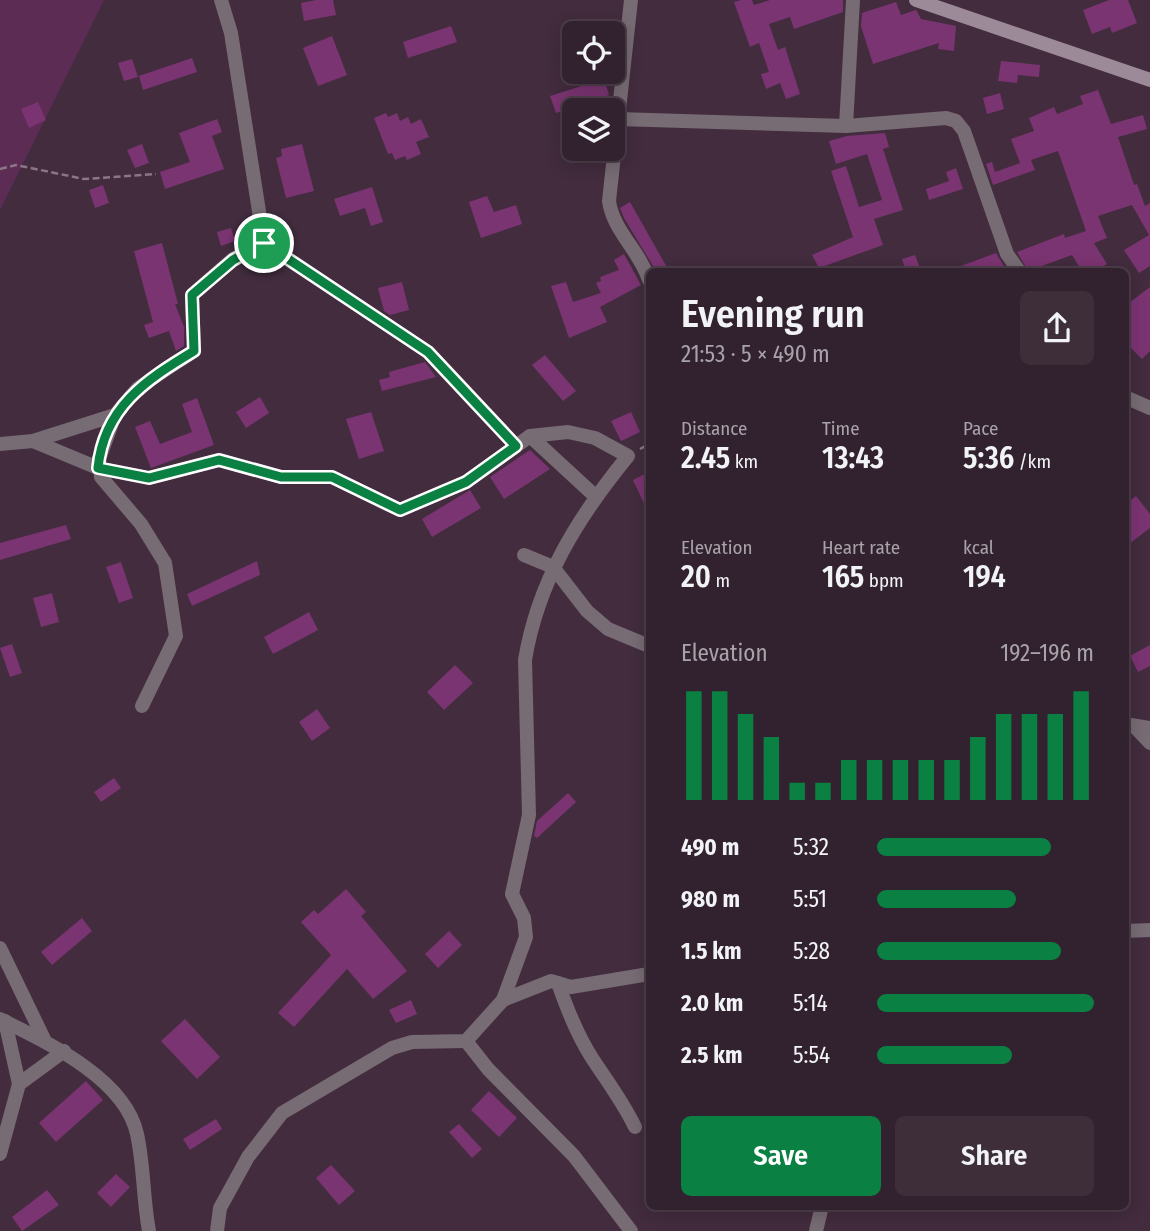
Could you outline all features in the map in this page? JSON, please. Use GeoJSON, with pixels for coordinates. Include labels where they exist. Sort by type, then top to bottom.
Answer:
{"type":"FeatureCollection","features":[{"type":"Feature","properties":{"kind":"street"},"geometry":{"type":"LineString","coordinates":[[221,0],[231,33],[264,243],[428,352],[516,446]]}},
{"type":"Feature","properties":{"kind":"street"},"geometry":{"type":"LineString","coordinates":[[620,98],[631,0]]}},
{"type":"Feature","properties":{"kind":"street"},"geometry":{"type":"LineString","coordinates":[[846,126],[853,0]]}},
{"type":"Feature","properties":{"kind":"street"},"geometry":{"type":"LineString","coordinates":[[916,0],[1150,80]]}},
{"type":"Feature","properties":{"kind":"street"},"geometry":{"type":"LineString","coordinates":[[625,119],[846,126],[946,118],[956,121],[964,131],[1007,254],[1017,268]]}},
{"type":"Feature","properties":{"kind":"street"},"geometry":{"type":"LineString","coordinates":[[614,161],[610,212],[641,258],[646,272]]}},
{"type":"Feature","properties":{"kind":"street"},"geometry":{"type":"LineString","coordinates":[[142,706],[176,636],[165,563],[141,524],[101,477],[98,468],[115,415],[138,387],[194,351],[192,295],[233,260],[264,243]]}},
{"type":"Feature","properties":{"kind":"street"},"geometry":{"type":"LineString","coordinates":[[1129,399],[1150,407]]}},
{"type":"Feature","properties":{"kind":"street"},"geometry":{"type":"LineString","coordinates":[[0,444],[33,442],[115,415]]}},
{"type":"Feature","properties":{"kind":"street"},"geometry":{"type":"LineString","coordinates":[[33,442],[98,468],[149,478],[219,460],[281,477],[332,477],[400,510],[466,482],[530,436],[568,432],[595,438],[628,456],[595,496],[553,567],[542,593],[525,660],[529,815],[512,894],[524,918],[526,937],[503,1000],[466,1041],[412,1042],[392,1048],[282,1113],[248,1157],[217,1218],[217,1231]]}},
{"type":"Feature","properties":{"kind":"street"},"geometry":{"type":"LineString","coordinates":[[530,436],[595,496]]}},
{"type":"Feature","properties":{"kind":"street"},"geometry":{"type":"LineString","coordinates":[[524,555],[553,567],[587,611],[608,629],[646,645]]}},
{"type":"Feature","properties":{"kind":"street"},"geometry":{"type":"LineString","coordinates":[[1130,725],[1150,727]]}},
{"type":"Feature","properties":{"kind":"street"},"geometry":{"type":"LineString","coordinates":[[1130,725],[1150,743]]}},
{"type":"Feature","properties":{"kind":"street"},"geometry":{"type":"LineString","coordinates":[[1129,931],[1150,930]]}},
{"type":"Feature","properties":{"kind":"street"},"geometry":{"type":"LineString","coordinates":[[0,948],[44,1039]]}},
{"type":"Feature","properties":{"kind":"street"},"geometry":{"type":"LineString","coordinates":[[503,1000],[542,984],[582,986],[646,975]]}},
{"type":"Feature","properties":{"kind":"street"},"geometry":{"type":"LineString","coordinates":[[558,983],[567,1011],[591,1056],[625,1104],[635,1127]]}},
{"type":"Feature","properties":{"kind":"street"},"geometry":{"type":"LineString","coordinates":[[2,1020],[64,1051],[122,1102],[137,1133],[149,1231]]}},
{"type":"Feature","properties":{"kind":"street"},"geometry":{"type":"LineString","coordinates":[[0,1154],[19,1084],[2,1020]]}},
{"type":"Feature","properties":{"kind":"street"},"geometry":{"type":"LineString","coordinates":[[466,1041],[488,1069],[574,1156],[631,1231]]}},
{"type":"Feature","properties":{"kind":"street"},"geometry":{"type":"LineString","coordinates":[[19,1084],[64,1051]]}},
{"type":"Feature","properties":{"kind":"street"},"geometry":{"type":"LineString","coordinates":[[816,1231],[821,1210]]}},
{"type":"Feature","properties":{"kind":"path"},"geometry":{"type":"LineString","coordinates":[[0,169],[16,165],[84,179],[156,174]]}},
{"type":"Feature","properties":{"kind":"shaded area"},"geometry":{"type":"Polygon","coordinates":[[[0,0],[104,0],[0,210],[0,0]]]}},
{"type":"Feature","properties":{"kind":"building"},"geometry":{"type":"Polygon","coordinates":[[[333,0],[336,15],[304,21],[301,3],[333,0]]]}},
{"type":"Feature","properties":{"kind":"building"},"geometry":{"type":"Polygon","coordinates":[[[752,0],[754,5],[770,0],[843,0],[843,12],[794,29],[790,17],[769,24],[778,50],[785,47],[800,94],[786,99],[780,83],[766,89],[761,74],[769,72],[759,43],[750,47],[734,2],[752,0]]]}},
{"type":"Feature","properties":{"kind":"building"},"geometry":{"type":"Polygon","coordinates":[[[1109,0],[1128,0],[1137,23],[1112,33],[1110,27],[1092,34],[1083,10],[1109,0]]]}},
{"type":"Feature","properties":{"kind":"building"},"geometry":{"type":"Polygon","coordinates":[[[896,2],[901,15],[916,10],[921,19],[956,26],[954,51],[938,49],[939,43],[873,64],[861,26],[862,13],[896,2]]]}},
{"type":"Feature","properties":{"kind":"building"},"geometry":{"type":"Polygon","coordinates":[[[451,26],[457,42],[408,58],[403,42],[451,26]]]}},
{"type":"Feature","properties":{"kind":"building"},"geometry":{"type":"Polygon","coordinates":[[[332,36],[347,75],[318,86],[303,48],[332,36]]]}},
{"type":"Feature","properties":{"kind":"building"},"geometry":{"type":"Polygon","coordinates":[[[192,58],[197,72],[143,90],[139,76],[192,58]]]}},
{"type":"Feature","properties":{"kind":"building"},"geometry":{"type":"Polygon","coordinates":[[[132,59],[138,77],[124,81],[118,63],[132,59]]]}},
{"type":"Feature","properties":{"kind":"building"},"geometry":{"type":"Polygon","coordinates":[[[1001,61],[1040,65],[1039,77],[1018,75],[1017,83],[998,81],[1001,61]]]}},
{"type":"Feature","properties":{"kind":"building"},"geometry":{"type":"Polygon","coordinates":[[[588,84],[606,84],[609,95],[600,98],[562,98],[562,111],[556,113],[550,96],[588,84]]]}},
{"type":"Feature","properties":{"kind":"building"},"geometry":{"type":"Polygon","coordinates":[[[1098,90],[1111,124],[1143,115],[1147,129],[1118,137],[1134,185],[1137,184],[1145,206],[1150,203],[1150,266],[1139,273],[1124,250],[1149,235],[1132,205],[1098,216],[1107,238],[1094,243],[1107,264],[1101,268],[1080,268],[1072,255],[1036,268],[1026,268],[1017,252],[1064,234],[1065,238],[1086,231],[1058,151],[1031,160],[1035,170],[993,185],[986,164],[992,162],[995,172],[1020,163],[1011,139],[1034,131],[1029,118],[1054,107],[1057,114],[1083,104],[1080,96],[1098,90]]]}},
{"type":"Feature","properties":{"kind":"building"},"geometry":{"type":"Polygon","coordinates":[[[1000,93],[1004,109],[987,114],[983,98],[1000,93]]]}},
{"type":"Feature","properties":{"kind":"building"},"geometry":{"type":"Polygon","coordinates":[[[38,102],[46,120],[29,128],[21,109],[38,102]]]}},
{"type":"Feature","properties":{"kind":"building"},"geometry":{"type":"Polygon","coordinates":[[[386,113],[388,117],[397,113],[400,121],[408,117],[411,124],[421,119],[429,137],[416,142],[421,154],[407,160],[405,156],[395,160],[392,153],[388,154],[374,118],[386,113]]]}},
{"type":"Feature","properties":{"kind":"building"},"geometry":{"type":"Polygon","coordinates":[[[217,119],[222,132],[212,136],[224,169],[165,189],[160,172],[190,162],[179,133],[217,119]]]}},
{"type":"Feature","properties":{"kind":"building"},"geometry":{"type":"Polygon","coordinates":[[[885,133],[889,147],[883,149],[903,210],[874,219],[883,245],[819,268],[812,255],[853,237],[831,171],[846,166],[859,207],[882,200],[867,154],[836,164],[829,141],[847,136],[885,133]]]}},
{"type":"Feature","properties":{"kind":"building"},"geometry":{"type":"Polygon","coordinates":[[[142,144],[149,163],[135,168],[127,150],[142,144]]]}},
{"type":"Feature","properties":{"kind":"building"},"geometry":{"type":"Polygon","coordinates":[[[302,144],[314,191],[286,198],[276,158],[282,156],[281,149],[302,144]]]}},
{"type":"Feature","properties":{"kind":"building"},"geometry":{"type":"Polygon","coordinates":[[[956,168],[963,189],[929,200],[926,189],[949,181],[946,172],[956,168]]]}},
{"type":"Feature","properties":{"kind":"building"},"geometry":{"type":"Polygon","coordinates":[[[103,185],[109,203],[95,208],[89,190],[103,185]]]}},
{"type":"Feature","properties":{"kind":"building"},"geometry":{"type":"Polygon","coordinates":[[[372,187],[383,222],[371,226],[365,208],[340,216],[334,199],[372,187]]]}},
{"type":"Feature","properties":{"kind":"building"},"geometry":{"type":"Polygon","coordinates":[[[487,196],[494,212],[516,205],[522,224],[481,238],[469,202],[487,196]]]}},
{"type":"Feature","properties":{"kind":"building"},"geometry":{"type":"Polygon","coordinates":[[[630,202],[667,268],[654,268],[620,208],[630,202]]]}},
{"type":"Feature","properties":{"kind":"building"},"geometry":{"type":"Polygon","coordinates":[[[231,228],[235,241],[221,246],[217,232],[231,228]]]}},
{"type":"Feature","properties":{"kind":"building"},"geometry":{"type":"Polygon","coordinates":[[[162,243],[178,304],[175,304],[184,327],[184,346],[176,351],[169,331],[149,338],[144,325],[153,322],[134,251],[162,243]]]}},
{"type":"Feature","properties":{"kind":"building"},"geometry":{"type":"Polygon","coordinates":[[[996,253],[1005,268],[955,268],[996,253]]]}},
{"type":"Feature","properties":{"kind":"building"},"geometry":{"type":"Polygon","coordinates":[[[624,254],[641,285],[600,307],[607,322],[569,338],[551,286],[566,282],[573,302],[601,293],[596,283],[601,281],[600,277],[619,270],[614,260],[624,254]]]}},
{"type":"Feature","properties":{"kind":"building"},"geometry":{"type":"Polygon","coordinates":[[[915,255],[920,268],[905,268],[902,259],[915,255]]]}},
{"type":"Feature","properties":{"kind":"building"},"geometry":{"type":"Polygon","coordinates":[[[402,282],[409,310],[390,315],[384,311],[378,288],[402,282]]]}},
{"type":"Feature","properties":{"kind":"building"},"geometry":{"type":"Polygon","coordinates":[[[1150,287],[1150,351],[1142,359],[1129,346],[1129,303],[1150,287]]]}},
{"type":"Feature","properties":{"kind":"building"},"geometry":{"type":"Polygon","coordinates":[[[545,355],[576,391],[563,401],[532,365],[545,355]]]}},
{"type":"Feature","properties":{"kind":"building"},"geometry":{"type":"Polygon","coordinates":[[[425,362],[436,377],[382,391],[379,380],[390,377],[389,372],[425,362]]]}},
{"type":"Feature","properties":{"kind":"building"},"geometry":{"type":"Polygon","coordinates":[[[260,397],[269,413],[246,428],[236,412],[260,397]]]}},
{"type":"Feature","properties":{"kind":"building"},"geometry":{"type":"Polygon","coordinates":[[[197,398],[214,445],[151,468],[135,427],[150,421],[160,444],[192,432],[182,404],[197,398]]]}},
{"type":"Feature","properties":{"kind":"building"},"geometry":{"type":"Polygon","coordinates":[[[371,412],[384,451],[359,459],[346,419],[371,412]]]}},
{"type":"Feature","properties":{"kind":"building"},"geometry":{"type":"Polygon","coordinates":[[[631,412],[640,432],[621,441],[611,421],[631,412]]]}},
{"type":"Feature","properties":{"kind":"building"},"geometry":{"type":"Polygon","coordinates":[[[530,450],[550,469],[504,499],[490,477],[530,450]]]}},
{"type":"Feature","properties":{"kind":"building"},"geometry":{"type":"Polygon","coordinates":[[[646,474],[646,508],[633,480],[646,474]]]}},
{"type":"Feature","properties":{"kind":"building"},"geometry":{"type":"Polygon","coordinates":[[[470,490],[481,508],[432,537],[422,519],[470,490]]]}},
{"type":"Feature","properties":{"kind":"building"},"geometry":{"type":"Polygon","coordinates":[[[1136,496],[1150,514],[1150,528],[1129,544],[1129,502],[1136,496]]]}},
{"type":"Feature","properties":{"kind":"building"},"geometry":{"type":"Polygon","coordinates":[[[66,525],[71,539],[0,560],[0,543],[66,525]]]}},
{"type":"Feature","properties":{"kind":"building"},"geometry":{"type":"Polygon","coordinates":[[[257,561],[260,575],[192,606],[187,594],[257,561]]]}},
{"type":"Feature","properties":{"kind":"building"},"geometry":{"type":"Polygon","coordinates":[[[121,562],[133,598],[119,603],[106,567],[121,562]]]}},
{"type":"Feature","properties":{"kind":"building"},"geometry":{"type":"Polygon","coordinates":[[[52,593],[59,622],[41,627],[33,598],[52,593]]]}},
{"type":"Feature","properties":{"kind":"building"},"geometry":{"type":"Polygon","coordinates":[[[309,612],[318,630],[273,654],[264,637],[309,612]]]}},
{"type":"Feature","properties":{"kind":"building"},"geometry":{"type":"Polygon","coordinates":[[[12,644],[22,673],[10,677],[0,648],[12,644]]]}},
{"type":"Feature","properties":{"kind":"building"},"geometry":{"type":"Polygon","coordinates":[[[1150,645],[1150,666],[1138,672],[1130,656],[1150,645]]]}},
{"type":"Feature","properties":{"kind":"building"},"geometry":{"type":"Polygon","coordinates":[[[455,665],[473,683],[444,710],[427,692],[455,665]]]}},
{"type":"Feature","properties":{"kind":"building"},"geometry":{"type":"Polygon","coordinates":[[[317,709],[330,728],[312,741],[299,722],[317,709]]]}},
{"type":"Feature","properties":{"kind":"building"},"geometry":{"type":"Polygon","coordinates":[[[114,778],[121,788],[101,802],[94,792],[114,778]]]}},
{"type":"Feature","properties":{"kind":"building"},"geometry":{"type":"Polygon","coordinates":[[[568,793],[576,802],[537,838],[534,836],[537,821],[568,793]]]}},
{"type":"Feature","properties":{"kind":"building"},"geometry":{"type":"Polygon","coordinates":[[[346,889],[366,912],[361,916],[407,971],[373,999],[347,969],[294,1027],[278,1013],[331,955],[301,922],[314,910],[318,914],[346,889]]]}},
{"type":"Feature","properties":{"kind":"building"},"geometry":{"type":"Polygon","coordinates":[[[82,918],[92,931],[52,965],[41,952],[82,918]]]}},
{"type":"Feature","properties":{"kind":"building"},"geometry":{"type":"Polygon","coordinates":[[[449,931],[462,945],[438,968],[425,954],[449,931]]]}},
{"type":"Feature","properties":{"kind":"building"},"geometry":{"type":"Polygon","coordinates":[[[411,1000],[417,1014],[396,1023],[389,1010],[411,1000]]]}},
{"type":"Feature","properties":{"kind":"building"},"geometry":{"type":"Polygon","coordinates":[[[185,1019],[220,1057],[197,1079],[161,1041],[185,1019]]]}},
{"type":"Feature","properties":{"kind":"building"},"geometry":{"type":"Polygon","coordinates":[[[86,1081],[103,1100],[56,1142],[39,1123],[86,1081]]]}},
{"type":"Feature","properties":{"kind":"building"},"geometry":{"type":"Polygon","coordinates":[[[489,1091],[517,1118],[499,1137],[471,1110],[489,1091]]]}},
{"type":"Feature","properties":{"kind":"building"},"geometry":{"type":"Polygon","coordinates":[[[216,1119],[222,1129],[190,1150],[183,1139],[216,1119]]]}},
{"type":"Feature","properties":{"kind":"building"},"geometry":{"type":"Polygon","coordinates":[[[459,1124],[482,1149],[472,1158],[449,1132],[459,1124]]]}},
{"type":"Feature","properties":{"kind":"building"},"geometry":{"type":"Polygon","coordinates":[[[331,1165],[355,1191],[339,1205],[316,1178],[331,1165]]]}},
{"type":"Feature","properties":{"kind":"building"},"geometry":{"type":"Polygon","coordinates":[[[116,1174],[130,1187],[111,1207],[97,1193],[116,1174]]]}},
{"type":"Feature","properties":{"kind":"building"},"geometry":{"type":"Polygon","coordinates":[[[47,1190],[59,1205],[22,1231],[12,1217],[47,1190]]]}},
{"type":"Feature","properties":{"kind":"route"},"geometry":{"type":"LineString","coordinates":[[264,243],[379,323],[428,352],[516,446],[466,482],[400,510],[332,477],[323,475],[290,479],[219,460],[149,478],[98,468],[115,415],[138,387],[194,351],[192,295],[233,260],[264,243]]}}]}
